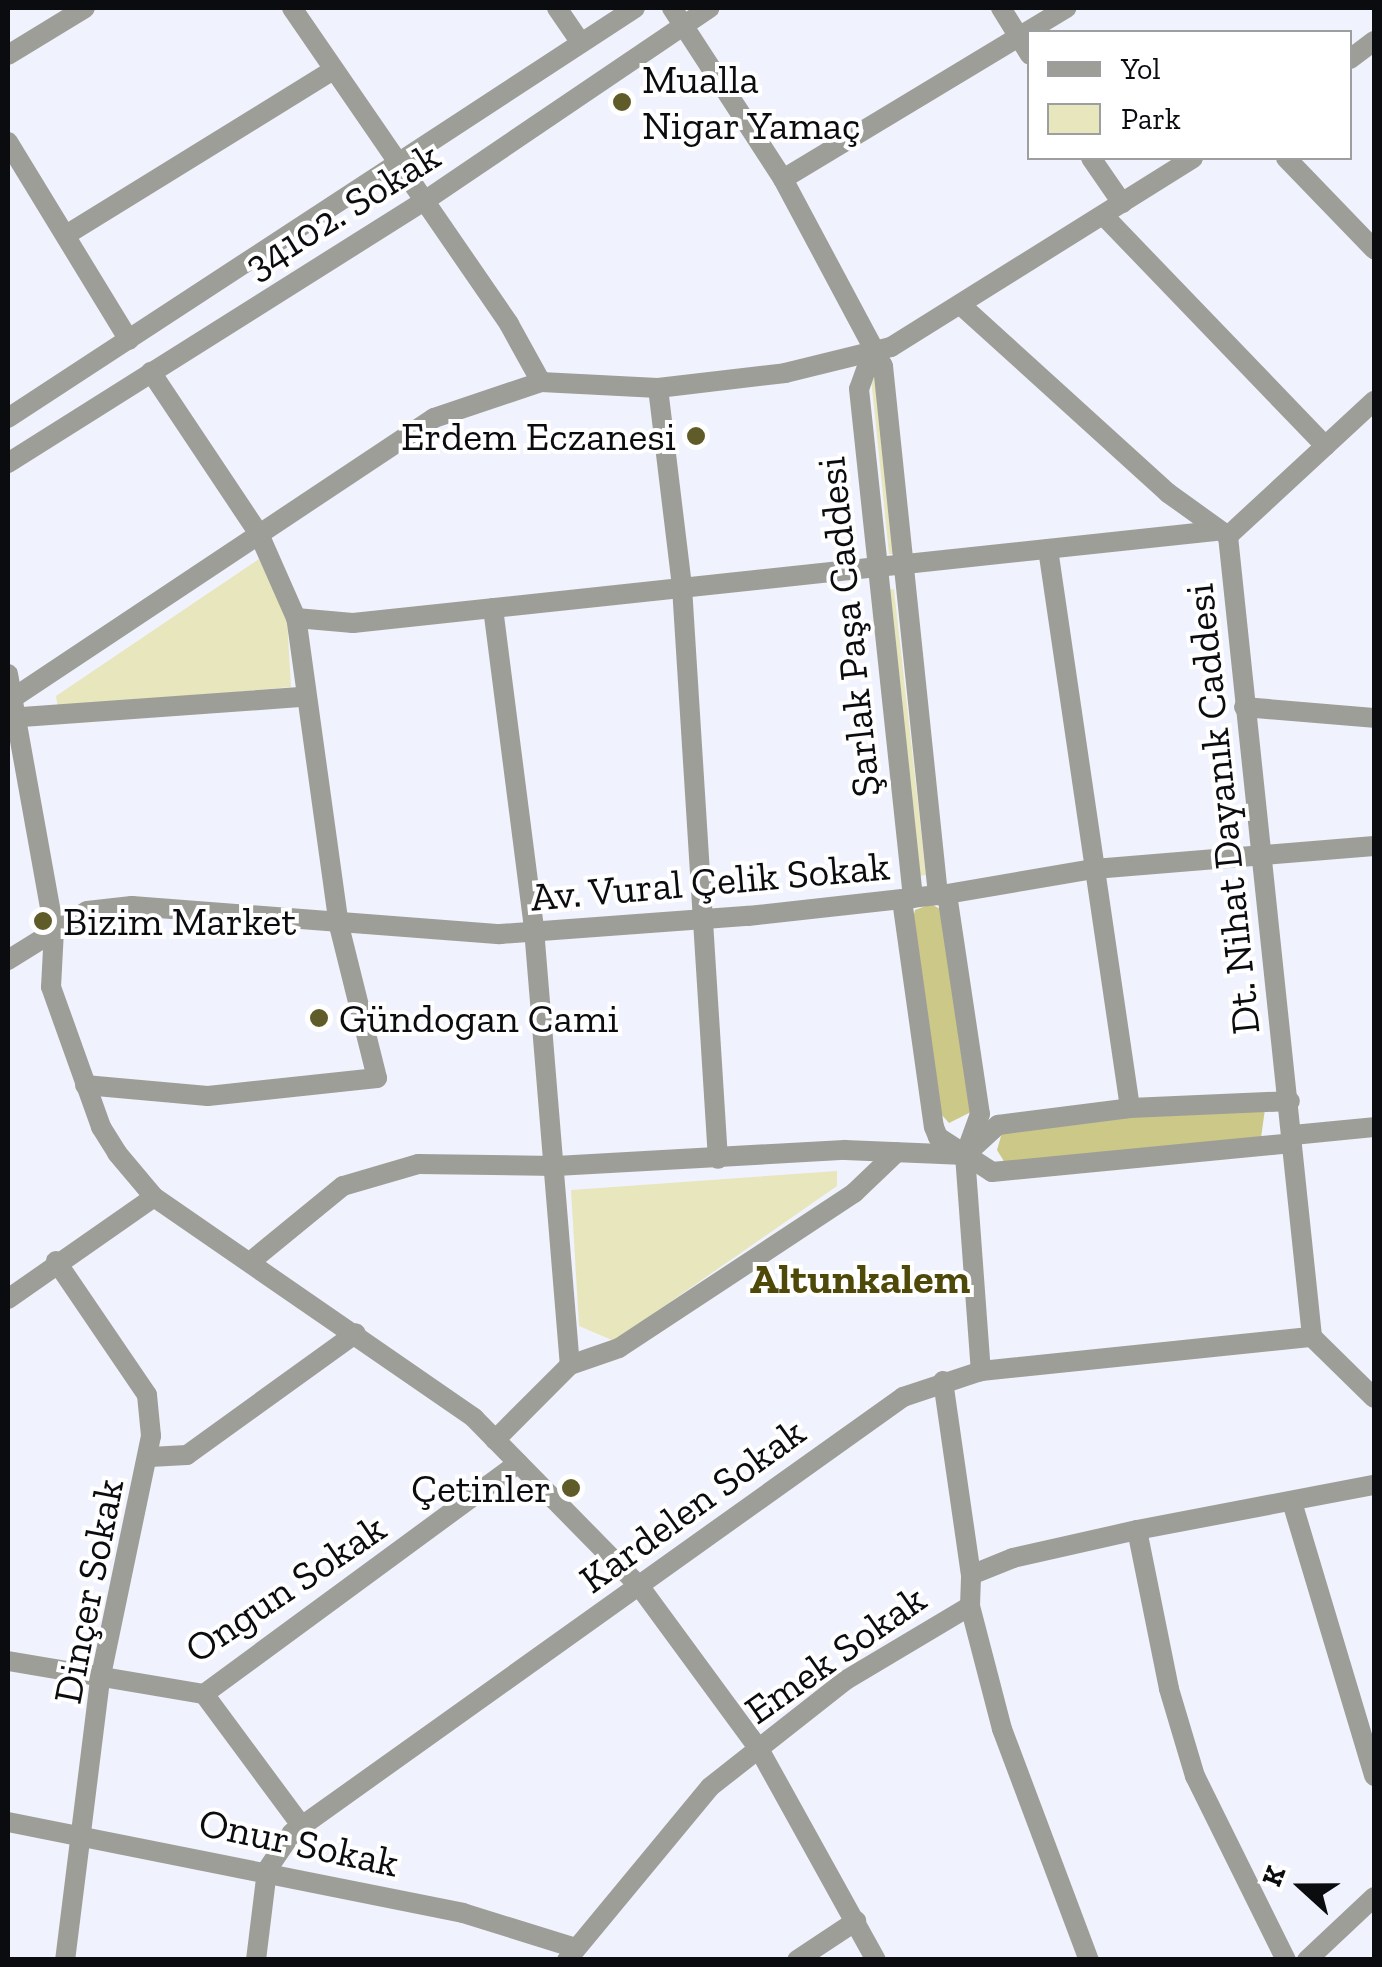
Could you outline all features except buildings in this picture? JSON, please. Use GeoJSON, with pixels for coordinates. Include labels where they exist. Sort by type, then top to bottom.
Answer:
{"type":"FeatureCollection","features":[{"type":"Feature","properties":{"kind":"street"},"geometry":{"type":"LineString","coordinates":[[8,55],[85,8]]}},
{"type":"Feature","properties":{"kind":"street"},"geometry":{"type":"LineString","coordinates":[[292,8],[396,165],[509,324],[541,382]]}},
{"type":"Feature","properties":{"kind":"street"},"geometry":{"type":"LineString","coordinates":[[557,8],[581,43]]}},
{"type":"Feature","properties":{"kind":"street","name":"34102. Sokak"},"geometry":{"type":"LineString","coordinates":[[8,418],[635,8]]}},
{"type":"Feature","properties":{"kind":"street","name":"Şarlak Paşa Caddesi"},"geometry":{"type":"LineString","coordinates":[[672,8],[782,179],[887,380],[902,564],[942,895],[980,1114],[965,1155],[981,1371]]}},
{"type":"Feature","properties":{"kind":"street","name":"34102. Sokak"},"geometry":{"type":"LineString","coordinates":[[8,464],[423,202],[710,8]]}},
{"type":"Feature","properties":{"kind":"street"},"geometry":{"type":"LineString","coordinates":[[782,179],[1024,46],[1001,8]]}},
{"type":"Feature","properties":{"kind":"street"},"geometry":{"type":"LineString","coordinates":[[1042,30],[1066,8]]}},
{"type":"Feature","properties":{"kind":"street"},"geometry":{"type":"LineString","coordinates":[[1352,58],[1374,41]]}},
{"type":"Feature","properties":{"kind":"street"},"geometry":{"type":"LineString","coordinates":[[66,235],[334,70]]}},
{"type":"Feature","properties":{"kind":"street"},"geometry":{"type":"LineString","coordinates":[[8,142],[129,340]]}},
{"type":"Feature","properties":{"kind":"street"},"geometry":{"type":"LineString","coordinates":[[1092,160],[1114,210],[1325,446]]}},
{"type":"Feature","properties":{"kind":"street"},"geometry":{"type":"LineString","coordinates":[[10,712],[260,534],[434,418],[541,382],[658,388],[785,372],[901,342],[1190,160]]}},
{"type":"Feature","properties":{"kind":"street"},"geometry":{"type":"LineString","coordinates":[[1288,160],[1374,249]]}},
{"type":"Feature","properties":{"kind":"street","name":"Dt. Nihat Dayanık Caddesi"},"geometry":{"type":"LineString","coordinates":[[963,306],[1222,533],[1290,1102],[1312,1337]]}},
{"type":"Feature","properties":{"kind":"street","name":"Şarlak Paşa Caddesi"},"geometry":{"type":"LineString","coordinates":[[872,350],[859,389],[907,899],[934,1126],[938,1137],[965,1155]]}},
{"type":"Feature","properties":{"kind":"street"},"geometry":{"type":"LineString","coordinates":[[85,1085],[208,1096],[377,1078],[339,926],[296,618],[260,534],[151,372]]}},
{"type":"Feature","properties":{"kind":"street"},"geometry":{"type":"LineString","coordinates":[[658,388],[682,587],[718,1158]]}},
{"type":"Feature","properties":{"kind":"street"},"geometry":{"type":"LineString","coordinates":[[296,618],[352,623],[1222,533],[1374,401]]}},
{"type":"Feature","properties":{"kind":"street"},"geometry":{"type":"LineString","coordinates":[[1048,549],[1130,1108]]}},
{"type":"Feature","properties":{"kind":"street"},"geometry":{"type":"LineString","coordinates":[[492,608],[534,929],[570,1365]]}},
{"type":"Feature","properties":{"kind":"street"},"geometry":{"type":"LineString","coordinates":[[8,674],[10,712],[54,930],[52,987],[85,1085],[117,1153],[154,1197],[356,1334],[496,1440],[640,1587],[758,1749],[876,1960]]}},
{"type":"Feature","properties":{"kind":"street"},"geometry":{"type":"LineString","coordinates":[[10,712],[304,696]]}},
{"type":"Feature","properties":{"kind":"street"},"geometry":{"type":"LineString","coordinates":[[1244,707],[1374,718]]}},
{"type":"Feature","properties":{"kind":"street","name":"Av. Vural Çelik Sokak"},"geometry":{"type":"LineString","coordinates":[[8,960],[87,911],[132,906],[339,926],[500,934],[907,899],[1094,869],[1259,859],[1374,846]]}},
{"type":"Feature","properties":{"kind":"street"},"geometry":{"type":"LineString","coordinates":[[965,1155],[998,1125],[1130,1108],[1290,1102]]}},
{"type":"Feature","properties":{"kind":"street"},"geometry":{"type":"LineString","coordinates":[[250,1262],[343,1186],[378,1171],[418,1164],[556,1166],[897,1152],[965,1155],[992,1172],[1374,1127]]}},
{"type":"Feature","properties":{"kind":"street"},"geometry":{"type":"LineString","coordinates":[[496,1440],[570,1365],[634,1338],[854,1193],[897,1152]]}},
{"type":"Feature","properties":{"kind":"street"},"geometry":{"type":"LineString","coordinates":[[8,1299],[56,1261],[154,1197]]}},
{"type":"Feature","properties":{"kind":"street","name":"Dinçer Sokak"},"geometry":{"type":"LineString","coordinates":[[56,1261],[147,1395],[150,1457],[100,1680],[65,1960]]}},
{"type":"Feature","properties":{"kind":"street"},"geometry":{"type":"LineString","coordinates":[[150,1457],[188,1455],[356,1334]]}},
{"type":"Feature","properties":{"kind":"street"},"geometry":{"type":"LineString","coordinates":[[1312,1337],[1374,1398]]}},
{"type":"Feature","properties":{"kind":"street","name":"Kardelen Sokak"},"geometry":{"type":"LineString","coordinates":[[267,1870],[301,1826],[903,1398],[981,1371],[1312,1337]]}},
{"type":"Feature","properties":{"kind":"street"},"geometry":{"type":"LineString","coordinates":[[943,1381],[971,1575]]}},
{"type":"Feature","properties":{"kind":"street","name":"Ongun Sokak"},"geometry":{"type":"LineString","coordinates":[[8,1661],[100,1680],[204,1694],[518,1463]]}},
{"type":"Feature","properties":{"kind":"street","name":"Emek Sokak"},"geometry":{"type":"LineString","coordinates":[[569,1953],[710,1787],[846,1680],[970,1606],[971,1575],[1013,1558],[1137,1530],[1374,1486]]}},
{"type":"Feature","properties":{"kind":"street"},"geometry":{"type":"LineString","coordinates":[[1292,1502],[1374,1776]]}},
{"type":"Feature","properties":{"kind":"street"},"geometry":{"type":"LineString","coordinates":[[1137,1530],[1169,1689],[1195,1776],[1286,1960]]}},
{"type":"Feature","properties":{"kind":"street"},"geometry":{"type":"LineString","coordinates":[[970,1606],[1002,1729],[1088,1960]]}},
{"type":"Feature","properties":{"kind":"street"},"geometry":{"type":"LineString","coordinates":[[204,1694],[301,1826]]}},
{"type":"Feature","properties":{"kind":"street","name":"Onur Sokak"},"geometry":{"type":"LineString","coordinates":[[8,1822],[267,1870],[463,1912],[569,1953]]}},
{"type":"Feature","properties":{"kind":"street"},"geometry":{"type":"LineString","coordinates":[[256,1960],[267,1870]]}},
{"type":"Feature","properties":{"kind":"street"},"geometry":{"type":"LineString","coordinates":[[1308,1960],[1374,1897]]}},
{"type":"Feature","properties":{"kind":"street"},"geometry":{"type":"LineString","coordinates":[[798,1960],[856,1921]]}},
{"type":"Feature","properties":{"kind":"green space"},"geometry":{"type":"Polygon","coordinates":[[[877,377],[896,554],[889,554],[871,378],[877,377]]]}},
{"type":"Feature","properties":{"kind":"green space"},"geometry":{"type":"Polygon","coordinates":[[[259,559],[287,619],[291,687],[58,708],[56,696],[259,559]]]}},
{"type":"Feature","properties":{"kind":"green space"},"geometry":{"type":"Polygon","coordinates":[[[894,589],[926,875],[919,876],[888,590],[894,589]]]}},
{"type":"Feature","properties":{"kind":"green space"},"geometry":{"type":"Polygon","coordinates":[[[837,1171],[837,1186],[614,1341],[579,1326],[571,1190],[837,1171]]]}},
{"type":"Feature","properties":{"kind":"shaded area"},"geometry":{"type":"Polygon","coordinates":[[[931,904],[942,910],[971,1112],[949,1123],[941,1114],[912,922],[915,910],[931,904]]]}},
{"type":"Feature","properties":{"kind":"shaded area"},"geometry":{"type":"Polygon","coordinates":[[[1257,1105],[1265,1109],[1261,1138],[1005,1163],[997,1150],[1003,1129],[1257,1105]]]}},
{"type":"Feature","properties":{"kind":"place","name":"Mualla Nigar Yamaç"},"geometry":{"type":"Point","coordinates":[622,102]}},
{"type":"Feature","properties":{"kind":"place","name":"Erdem Eczanesi"},"geometry":{"type":"Point","coordinates":[696,436]}},
{"type":"Feature","properties":{"kind":"place","name":"Bizim Market"},"geometry":{"type":"Point","coordinates":[43,921]}},
{"type":"Feature","properties":{"kind":"place","name":"Gündogan Cami"},"geometry":{"type":"Point","coordinates":[319,1018]}},
{"type":"Feature","properties":{"kind":"place","name":"Çetinler"},"geometry":{"type":"Point","coordinates":[571,1488]}},
{"type":"Feature","properties":{"kind":"district","name":"Altunkalem"},"geometry":{"type":"Point","coordinates":[860,1279]}}]}
